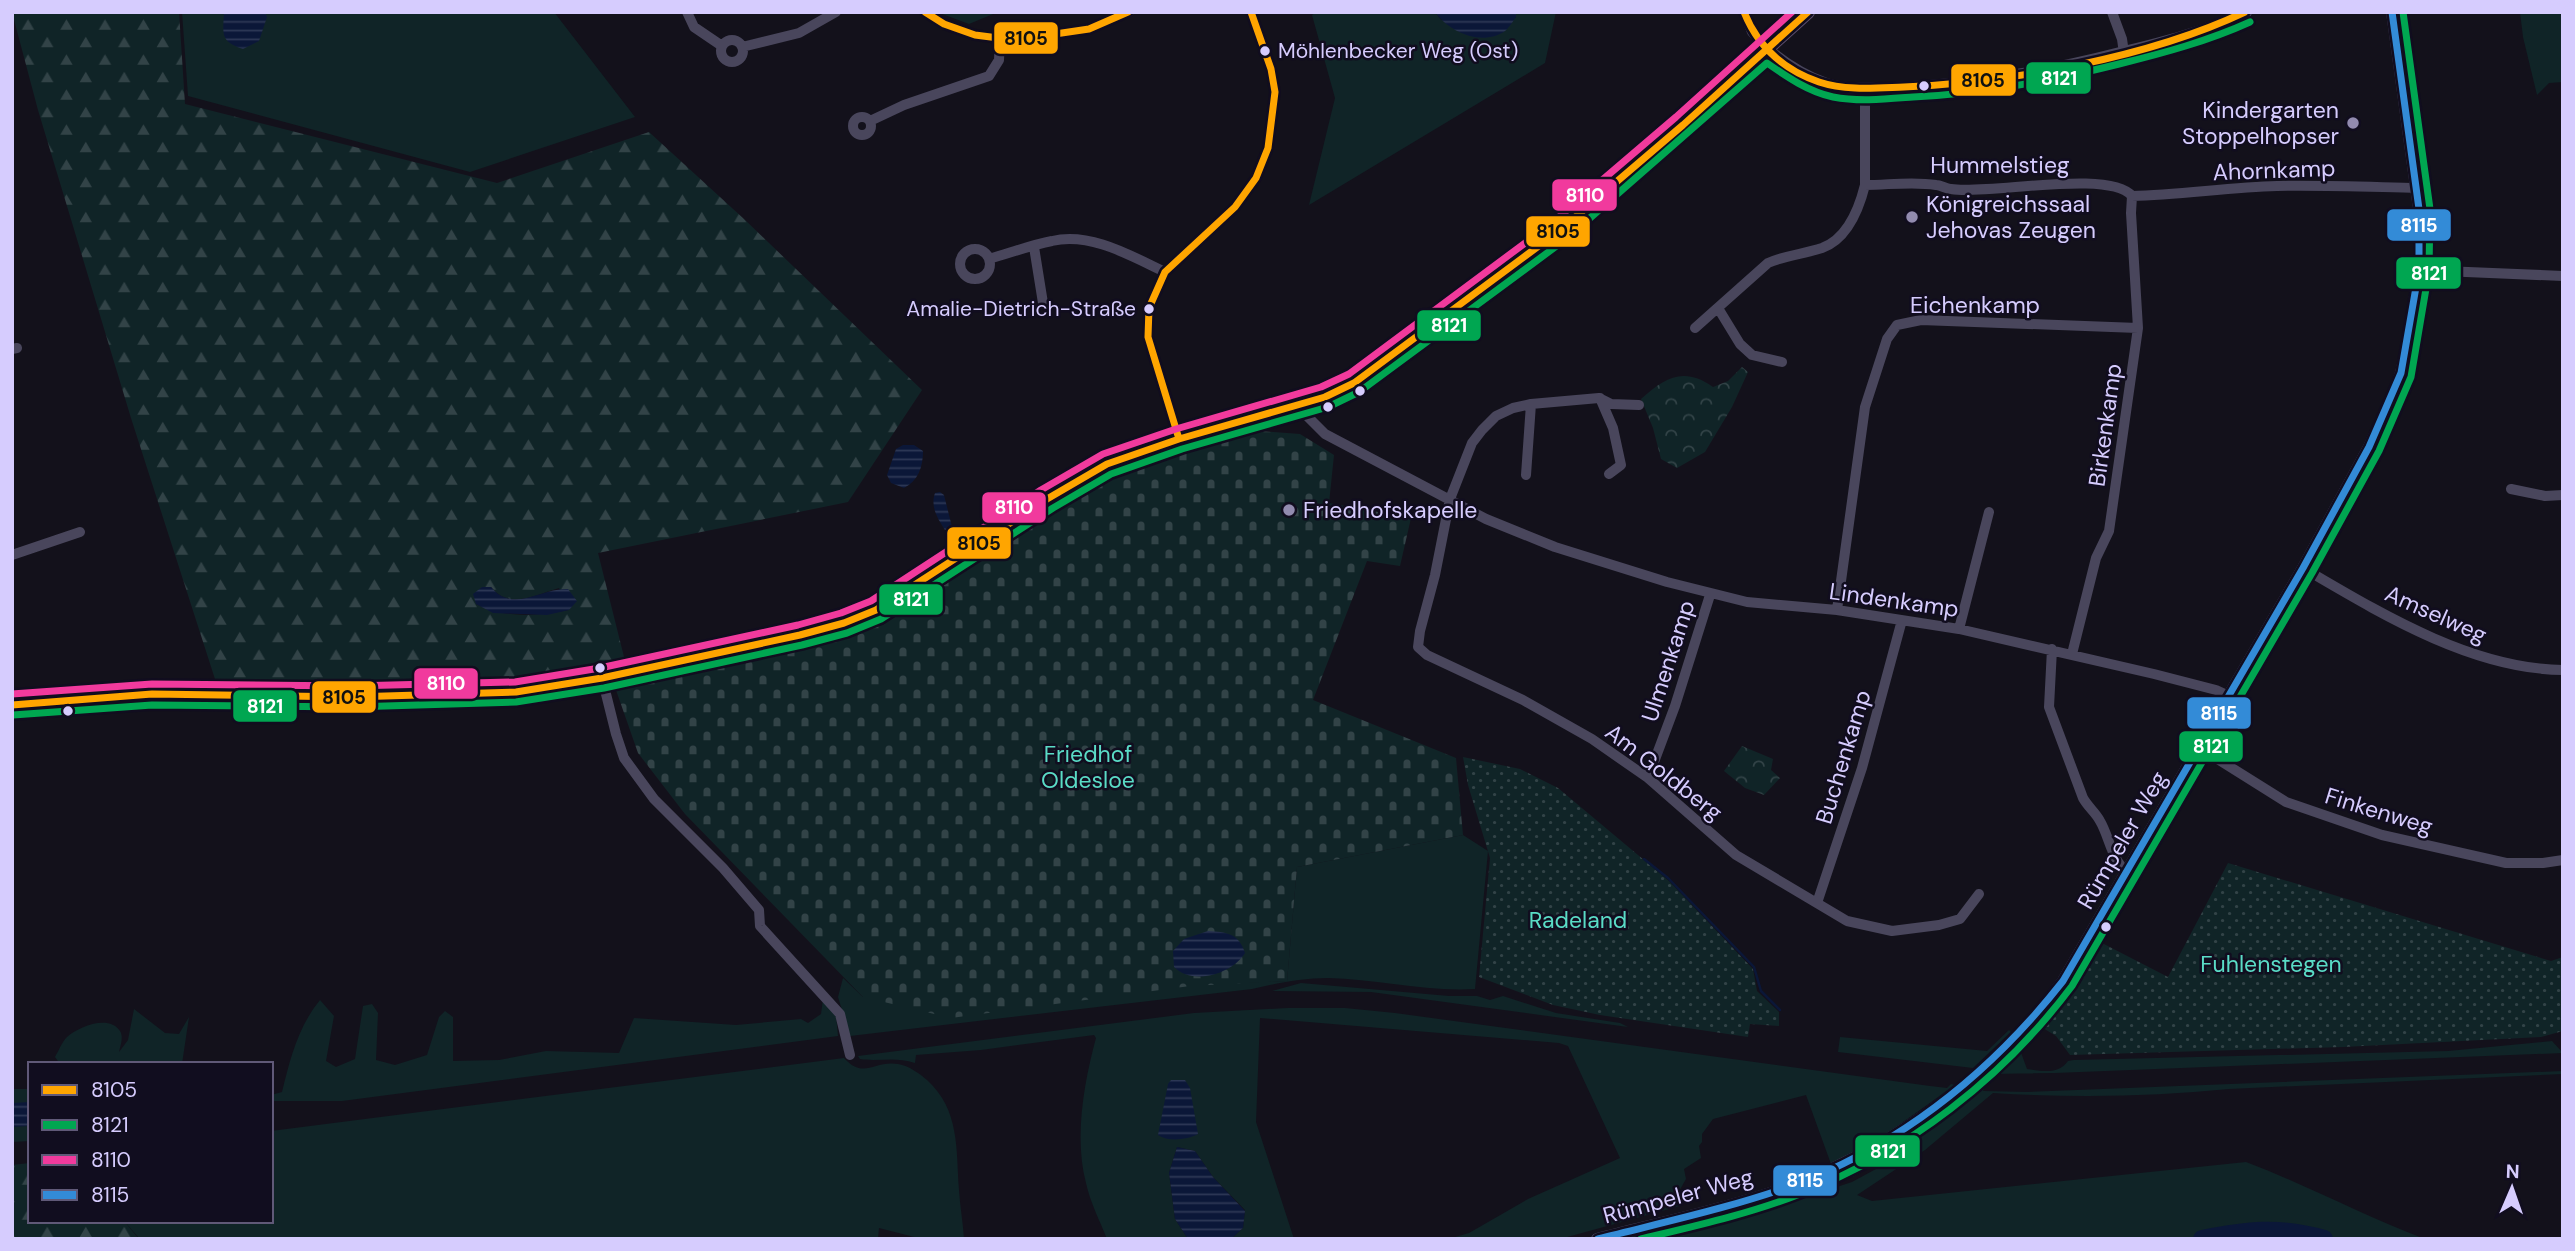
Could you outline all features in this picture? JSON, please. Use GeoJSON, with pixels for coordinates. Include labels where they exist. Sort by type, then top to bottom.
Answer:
{"type":"FeatureCollection","features":[{"type":"Feature","properties":{"kind":"main road"},"geometry":{"type":"LineString","coordinates":[[12,705],[152,694],[352,697],[516,692],[602,678],[844,623],[876,610],[1078,479],[1107,464],[1179,439],[1297,407],[1335,393],[1377,368],[1559,231],[1683,125],[1808,12]]}},
{"type":"Feature","properties":{"kind":"street"},"geometry":{"type":"LineString","coordinates":[[687,12],[694,27],[722,46]]}},
{"type":"Feature","properties":{"kind":"street"},"geometry":{"type":"LineString","coordinates":[[742,47],[799,33],[836,12]]}},
{"type":"Feature","properties":{"kind":"street"},"geometry":{"type":"LineString","coordinates":[[925,12],[944,24],[975,36],[1014,40],[1089,29],[1129,12]]}},
{"type":"Feature","properties":{"kind":"street"},"geometry":{"type":"LineString","coordinates":[[1179,439],[1149,337],[1149,308],[1165,272],[1235,207],[1256,178],[1268,148],[1275,92],[1271,69],[1251,12]]}},
{"type":"Feature","properties":{"kind":"street"},"geometry":{"type":"LineString","coordinates":[[1744,12],[1752,32],[1767,49],[1791,68],[1828,84],[1865,89],[1974,82],[2026,75],[2123,53],[2221,25],[2246,12]]}},
{"type":"Feature","properties":{"kind":"street"},"geometry":{"type":"LineString","coordinates":[[2112,12],[2122,39],[2123,53]]}},
{"type":"Feature","properties":{"kind":"street","name":"Rümpeler Weg"},"geometry":{"type":"LineString","coordinates":[[1597,1239],[1721,1208],[1795,1184],[1857,1157],[1909,1125],[1974,1076],[2053,995],[2095,928],[2303,568],[2369,447],[2392,398],[2408,342],[2419,270],[2418,188],[2392,12]]}},
{"type":"Feature","properties":{"kind":"street"},"geometry":{"type":"LineString","coordinates":[[870,121],[904,105],[989,76],[999,60],[1000,39]]}},
{"type":"Feature","properties":{"kind":"street"},"geometry":{"type":"LineString","coordinates":[[734,40],[742,47],[740,58],[730,62],[721,55],[722,46],[727,41],[734,40]]}},
{"type":"Feature","properties":{"kind":"street"},"geometry":{"type":"LineString","coordinates":[[1695,328],[1768,263],[1822,248],[1836,242],[1844,233],[1865,186],[1865,89]]}},
{"type":"Feature","properties":{"kind":"street","name":"Hummelstieg"},"geometry":{"type":"LineString","coordinates":[[1865,186],[1936,184],[1952,189],[2028,187],[2046,183],[2119,187],[2132,196]]}},
{"type":"Feature","properties":{"kind":"street","name":"Ahornkamp"},"geometry":{"type":"LineString","coordinates":[[2132,196],[2183,195],[2278,186],[2418,188]]}},
{"type":"Feature","properties":{"kind":"street","name":"Birkenkamp"},"geometry":{"type":"LineString","coordinates":[[2072,654],[2096,558],[2109,531],[2138,328],[2132,196]]}},
{"type":"Feature","properties":{"kind":"street"},"geometry":{"type":"LineString","coordinates":[[989,259],[1054,240],[1084,240],[1114,249],[1165,272]]}},
{"type":"Feature","properties":{"kind":"street"},"geometry":{"type":"LineString","coordinates":[[1034,247],[1043,303]]}},
{"type":"Feature","properties":{"kind":"street"},"geometry":{"type":"LineString","coordinates":[[2419,270],[2563,276]]}},
{"type":"Feature","properties":{"kind":"street"},"geometry":{"type":"LineString","coordinates":[[1718,309],[1741,344],[1752,355],[1782,362]]}},
{"type":"Feature","properties":{"kind":"street","name":"Eichenkamp"},"geometry":{"type":"LineString","coordinates":[[1837,610],[1865,407],[1887,339],[1897,325],[1921,320],[2138,328]]}},
{"type":"Feature","properties":{"kind":"street"},"geometry":{"type":"LineString","coordinates":[[1599,398],[1613,428],[1621,465],[1609,474]]}},
{"type":"Feature","properties":{"kind":"street"},"geometry":{"type":"LineString","coordinates":[[1450,499],[1472,443],[1496,416],[1531,404],[1599,398],[1611,404],[1639,405]]}},
{"type":"Feature","properties":{"kind":"street"},"geometry":{"type":"LineString","coordinates":[[1526,475],[1531,404]]}},
{"type":"Feature","properties":{"kind":"street","name":"Lindenkamp"},"geometry":{"type":"LineString","coordinates":[[1297,407],[1325,434],[1486,519],[1555,547],[1710,594],[1747,602],[1837,610],[1959,629],[2052,649],[2216,690],[2229,696]]}},
{"type":"Feature","properties":{"kind":"street"},"geometry":{"type":"LineString","coordinates":[[2511,489],[2545,496],[2563,495]]}},
{"type":"Feature","properties":{"kind":"street","name":"Am Goldberg"},"geometry":{"type":"LineString","coordinates":[[1450,499],[1418,648],[1555,717],[1592,739],[1648,778],[1736,855],[1847,921],[1892,931],[1916,929],[1960,919],[1979,894]]}},
{"type":"Feature","properties":{"kind":"street"},"geometry":{"type":"LineString","coordinates":[[1959,629],[1989,512]]}},
{"type":"Feature","properties":{"kind":"street"},"geometry":{"type":"LineString","coordinates":[[12,555],[80,532]]}},
{"type":"Feature","properties":{"kind":"street","name":"Amselweg"},"geometry":{"type":"LineString","coordinates":[[2303,568],[2415,629],[2475,653],[2510,664],[2563,670]]}},
{"type":"Feature","properties":{"kind":"street","name":"Ulmenkamp"},"geometry":{"type":"LineString","coordinates":[[1648,778],[1675,706],[1710,594]]}},
{"type":"Feature","properties":{"kind":"street","name":"Buchenkamp"},"geometry":{"type":"LineString","coordinates":[[1817,903],[1862,768],[1902,620]]}},
{"type":"Feature","properties":{"kind":"street"},"geometry":{"type":"LineString","coordinates":[[2052,649],[2049,707],[2083,798],[2089,809],[2099,818],[2120,865],[2127,872]]}},
{"type":"Feature","properties":{"kind":"street"},"geometry":{"type":"LineString","coordinates":[[602,678],[624,758],[654,799],[723,868],[759,910],[760,926],[840,1014],[850,1055]]}},
{"type":"Feature","properties":{"kind":"street","name":"Finkenweg"},"geometry":{"type":"LineString","coordinates":[[2200,748],[2286,802],[2382,835],[2505,863],[2563,860]]}},
{"type":"Feature","properties":{"kind":"green space"},"geometry":{"type":"Polygon","coordinates":[[[12,12],[179,12],[185,104],[497,183],[649,132],[922,390],[848,502],[598,553],[626,665],[515,684],[352,687],[215,679],[131,418],[38,110],[12,12]],[[491,587],[476,604],[498,612],[522,615],[569,610],[559,588],[523,599],[506,598],[491,587]]]}},
{"type":"Feature","properties":{"kind":"green space"},"geometry":{"type":"Polygon","coordinates":[[[182,12],[554,12],[635,117],[470,172],[188,96],[182,12]]]}},
{"type":"Feature","properties":{"kind":"green space"},"geometry":{"type":"Polygon","coordinates":[[[937,12],[998,12],[969,24],[937,12]]]}},
{"type":"Feature","properties":{"kind":"green space"},"geometry":{"type":"Polygon","coordinates":[[[1317,12],[1435,12],[1441,20],[1516,18],[1516,12],[1556,12],[1545,63],[1309,205],[1335,98],[1312,15],[1317,12]]]}},
{"type":"Feature","properties":{"kind":"green space"},"geometry":{"type":"Polygon","coordinates":[[[2520,12],[2563,12],[2563,82],[2549,83],[2537,95],[2523,37],[2520,12]]]}},
{"type":"Feature","properties":{"kind":"green space"},"geometry":{"type":"Polygon","coordinates":[[[1742,367],[1748,372],[1732,407],[1705,452],[1677,468],[1661,459],[1653,428],[1641,399],[1658,385],[1675,377],[1692,377],[1713,387],[1728,381],[1742,367]]]}},
{"type":"Feature","properties":{"kind":"green space","name":"Friedhof Oldesloe"},"geometry":{"type":"Polygon","coordinates":[[[1259,431],[1300,434],[1334,455],[1329,503],[1411,518],[1400,566],[1367,561],[1313,700],[1456,758],[1463,835],[1297,867],[1287,981],[1190,986],[951,1018],[863,997],[685,814],[638,753],[616,690],[803,649],[883,625],[1043,520],[1141,461],[1259,431]]]}},
{"type":"Feature","properties":{"kind":"green space"},"geometry":{"type":"Polygon","coordinates":[[[1742,746],[1773,759],[1771,770],[1780,778],[1764,795],[1745,788],[1724,771],[1742,746]]]}},
{"type":"Feature","properties":{"kind":"green space","name":"Radeland"},"geometry":{"type":"Polygon","coordinates":[[[1463,757],[1520,769],[1558,788],[1669,881],[1753,969],[1757,991],[1779,1012],[1779,1026],[1750,1024],[1748,1037],[1600,1015],[1553,1005],[1479,977],[1490,858],[1468,785],[1463,757]]]}},
{"type":"Feature","properties":{"kind":"green space"},"geometry":{"type":"Polygon","coordinates":[[[1463,835],[1488,851],[1475,989],[1438,989],[1346,979],[1309,979],[1252,989],[850,1036],[838,997],[843,978],[863,997],[1287,981],[1297,867],[1463,835]]]}},
{"type":"Feature","properties":{"kind":"green space","name":"Fuhlenstegen"},"geometry":{"type":"Polygon","coordinates":[[[2228,863],[2551,961],[2563,957],[2563,1031],[2541,1037],[2343,1047],[2070,1055],[2056,1036],[2043,1028],[2100,942],[2168,977],[2228,863]]]}},
{"type":"Feature","properties":{"kind":"green space"},"geometry":{"type":"Polygon","coordinates":[[[1301,983],[1477,996],[1490,1000],[1503,996],[1556,1013],[1620,1023],[1628,1027],[1371,992],[1272,991],[1301,983]]]}},
{"type":"Feature","properties":{"kind":"green space"},"geometry":{"type":"Polygon","coordinates":[[[823,999],[836,1015],[838,1036],[342,1101],[273,1101],[273,1094],[282,1092],[300,1032],[320,1000],[334,1016],[326,1061],[336,1067],[355,1059],[363,1006],[372,1004],[378,1013],[376,1060],[395,1065],[427,1055],[439,1017],[445,1011],[453,1017],[453,1061],[499,1060],[546,1051],[619,1053],[634,1018],[736,1025],[801,1019],[808,1023],[821,1014],[823,999]]]}},
{"type":"Feature","properties":{"kind":"green space"},"geometry":{"type":"Polygon","coordinates":[[[1345,1008],[1395,1013],[1930,1086],[1947,1088],[1951,1084],[1955,1085],[1882,1137],[1831,1164],[1806,1095],[1713,1119],[1702,1134],[1699,1146],[1701,1158],[1684,1169],[1686,1179],[1678,1193],[1680,1206],[1560,1239],[1448,1239],[1469,1233],[1528,1199],[1620,1158],[1568,1046],[1559,1043],[1260,1018],[1256,1122],[1294,1239],[1231,1239],[1243,1228],[1245,1210],[1213,1177],[1195,1151],[1177,1147],[1169,1173],[1175,1219],[1188,1239],[1107,1239],[1082,1166],[1082,1110],[1096,1038],[1094,1035],[981,1050],[916,1055],[915,1063],[860,1059],[858,1056],[1194,1013],[1345,1008]]]}},
{"type":"Feature","properties":{"kind":"green space"},"geometry":{"type":"Polygon","coordinates":[[[134,1009],[165,1033],[179,1034],[189,1017],[182,1062],[59,1062],[55,1057],[67,1037],[94,1024],[109,1023],[120,1031],[122,1039],[119,1052],[128,1040],[134,1009]]]}},
{"type":"Feature","properties":{"kind":"green space"},"geometry":{"type":"Polygon","coordinates":[[[2009,1030],[2011,1032],[1973,1068],[1838,1052],[1840,1037],[1987,1051],[2009,1030]]]}},
{"type":"Feature","properties":{"kind":"green space"},"geometry":{"type":"Polygon","coordinates":[[[2552,1041],[2563,1053],[1991,1074],[2019,1047],[2027,1069],[2049,1071],[2074,1060],[2448,1051],[2552,1041]]]}},
{"type":"Feature","properties":{"kind":"green space"},"geometry":{"type":"Polygon","coordinates":[[[844,1058],[864,1069],[890,1063],[898,1064],[924,1077],[938,1092],[951,1117],[964,1239],[922,1239],[879,1228],[878,1239],[127,1239],[138,1237],[126,1223],[273,1223],[273,1131],[844,1058]]]}},
{"type":"Feature","properties":{"kind":"green space"},"geometry":{"type":"Polygon","coordinates":[[[2563,1071],[2563,1074],[2141,1095],[2052,1096],[1993,1093],[1925,1150],[1857,1195],[1872,1201],[2246,1162],[2425,1239],[1656,1239],[1779,1206],[1852,1182],[1876,1169],[1985,1086],[1983,1091],[2027,1092],[2563,1071]]]}},
{"type":"Feature","properties":{"kind":"green space"},"geometry":{"type":"Polygon","coordinates":[[[12,1089],[28,1089],[28,1141],[12,1142],[12,1089]]]}},
{"type":"Feature","properties":{"kind":"green space"},"geometry":{"type":"Polygon","coordinates":[[[1964,1090],[1973,1091],[1874,1165],[1853,1177],[1839,1170],[1964,1090]]]}},
{"type":"Feature","properties":{"kind":"green space"},"geometry":{"type":"Polygon","coordinates":[[[28,1163],[28,1223],[126,1223],[138,1238],[12,1239],[12,1165],[28,1163]]]}},
{"type":"Feature","properties":{"kind":"green space"},"geometry":{"type":"Polygon","coordinates":[[[1832,1173],[1848,1179],[1701,1226],[1671,1233],[1614,1239],[1832,1173]]]}},
{"type":"Feature","properties":{"kind":"water"},"geometry":{"type":"Polygon","coordinates":[[[224,12],[265,12],[267,17],[259,41],[243,49],[230,43],[224,36],[224,12]]]}},
{"type":"Feature","properties":{"kind":"water"},"geometry":{"type":"Polygon","coordinates":[[[1435,12],[1516,12],[1516,17],[1505,31],[1486,38],[1457,31],[1435,12]]]}},
{"type":"Feature","properties":{"kind":"water"},"geometry":{"type":"Polygon","coordinates":[[[903,445],[914,445],[923,451],[919,473],[913,482],[904,488],[891,483],[887,475],[896,449],[903,445]]]}},
{"type":"Feature","properties":{"kind":"water"},"geometry":{"type":"Polygon","coordinates":[[[935,493],[944,495],[952,527],[950,530],[945,530],[934,508],[935,493]]]}},
{"type":"Feature","properties":{"kind":"water"},"geometry":{"type":"Polygon","coordinates":[[[482,587],[491,587],[508,599],[527,598],[568,589],[577,601],[569,610],[547,615],[493,613],[476,604],[473,594],[482,587]]]}},
{"type":"Feature","properties":{"kind":"water"},"geometry":{"type":"Polygon","coordinates":[[[1208,931],[1231,935],[1239,941],[1245,953],[1231,967],[1212,975],[1191,976],[1174,967],[1173,951],[1184,939],[1208,931]]]}},
{"type":"Feature","properties":{"kind":"water"},"geometry":{"type":"Polygon","coordinates":[[[1171,1080],[1185,1080],[1190,1088],[1198,1134],[1194,1136],[1172,1139],[1158,1135],[1171,1080]]]}},
{"type":"Feature","properties":{"kind":"water"},"geometry":{"type":"Polygon","coordinates":[[[28,1102],[28,1126],[12,1127],[12,1103],[28,1102]]]}},
{"type":"Feature","properties":{"kind":"water"},"geometry":{"type":"Polygon","coordinates":[[[1177,1147],[1195,1151],[1213,1177],[1245,1211],[1243,1228],[1231,1239],[1188,1239],[1175,1219],[1169,1173],[1177,1147]]]}},
{"type":"Feature","properties":{"kind":"waterway"},"geometry":{"type":"LineString","coordinates":[[1644,859],[1668,878],[1754,967],[1761,991],[1780,1010]]}},
{"type":"Feature","properties":{"kind":"waterway"},"geometry":{"type":"LineString","coordinates":[[2202,1239],[2263,1231],[2292,1232],[2324,1239]]}},
{"type":"Feature","properties":{"kind":"transit line","name":"8105"},"geometry":{"type":"LineString","coordinates":[[925,12],[944,24],[975,35],[1014,40],[1089,29],[1128,12]]}},
{"type":"Feature","properties":{"kind":"transit line","name":"8105"},"geometry":{"type":"LineString","coordinates":[[1179,439],[1148,337],[1149,308],[1165,272],[1235,207],[1256,178],[1268,148],[1275,92],[1271,69],[1251,12]]}},
{"type":"Feature","properties":{"kind":"transit line","name":"8105"},"geometry":{"type":"LineString","coordinates":[[1744,12],[1765,46],[1794,71],[1829,85],[1861,88],[1989,80],[2079,65],[2166,42],[2245,12]]}},
{"type":"Feature","properties":{"kind":"transit line","name":"8110"},"geometry":{"type":"LineString","coordinates":[[12,694],[152,684],[352,686],[515,682],[600,668],[798,625],[841,613],[871,601],[1041,490],[1103,454],[1176,429],[1321,387],[1349,374],[1552,223],[1676,117],[1792,12]]}},
{"type":"Feature","properties":{"kind":"transit line","name":"8105"},"geometry":{"type":"LineString","coordinates":[[12,705],[152,694],[352,697],[516,692],[602,678],[844,623],[876,610],[1047,499],[1107,464],[1179,439],[1325,397],[1354,383],[1559,231],[1683,125],[1808,12]]}},
{"type":"Feature","properties":{"kind":"transit line","name":"8115"},"geometry":{"type":"LineString","coordinates":[[1598,1239],[1746,1201],[1794,1185],[1872,1148],[1908,1126],[1975,1074],[2006,1045],[2063,981],[2303,568],[2369,447],[2401,373],[2419,270],[2419,209],[2392,12]]}},
{"type":"Feature","properties":{"kind":"transit line","name":"8121"},"geometry":{"type":"LineString","coordinates":[[1641,1239],[1761,1208],[1840,1177],[1879,1156],[1916,1134],[1984,1081],[2045,1020],[2072,986],[2312,573],[2379,451],[2411,377],[2429,271],[2430,209],[2403,12]]}},
{"type":"Feature","properties":{"kind":"transit line","name":"8121"},"geometry":{"type":"LineString","coordinates":[[13,715],[152,705],[352,707],[516,702],[604,688],[847,633],[881,619],[1053,508],[1111,474],[1182,449],[1328,407],[1359,392],[1566,239],[1767,63],[1807,88],[1833,97],[1873,100],[1965,93],[2017,86],[2093,70],[2186,46],[2250,22]]}},
{"type":"Feature","properties":{"kind":"place","name":"Möhlenbecker Weg (Ost)"},"geometry":{"type":"Point","coordinates":[1265,51]}},
{"type":"Feature","properties":{"kind":"place","name":"Kindergarten Stoppelhopser"},"geometry":{"type":"Point","coordinates":[2353,123]}},
{"type":"Feature","properties":{"kind":"place","name":"Königreichssaal Jehovas Zeugen"},"geometry":{"type":"Point","coordinates":[1912,217]}},
{"type":"Feature","properties":{"kind":"place","name":"Amalie-Dietrich-Straße"},"geometry":{"type":"Point","coordinates":[1149,309]}},
{"type":"Feature","properties":{"kind":"place","name":"Friedhofskapelle"},"geometry":{"type":"Point","coordinates":[1289,510]}}]}
